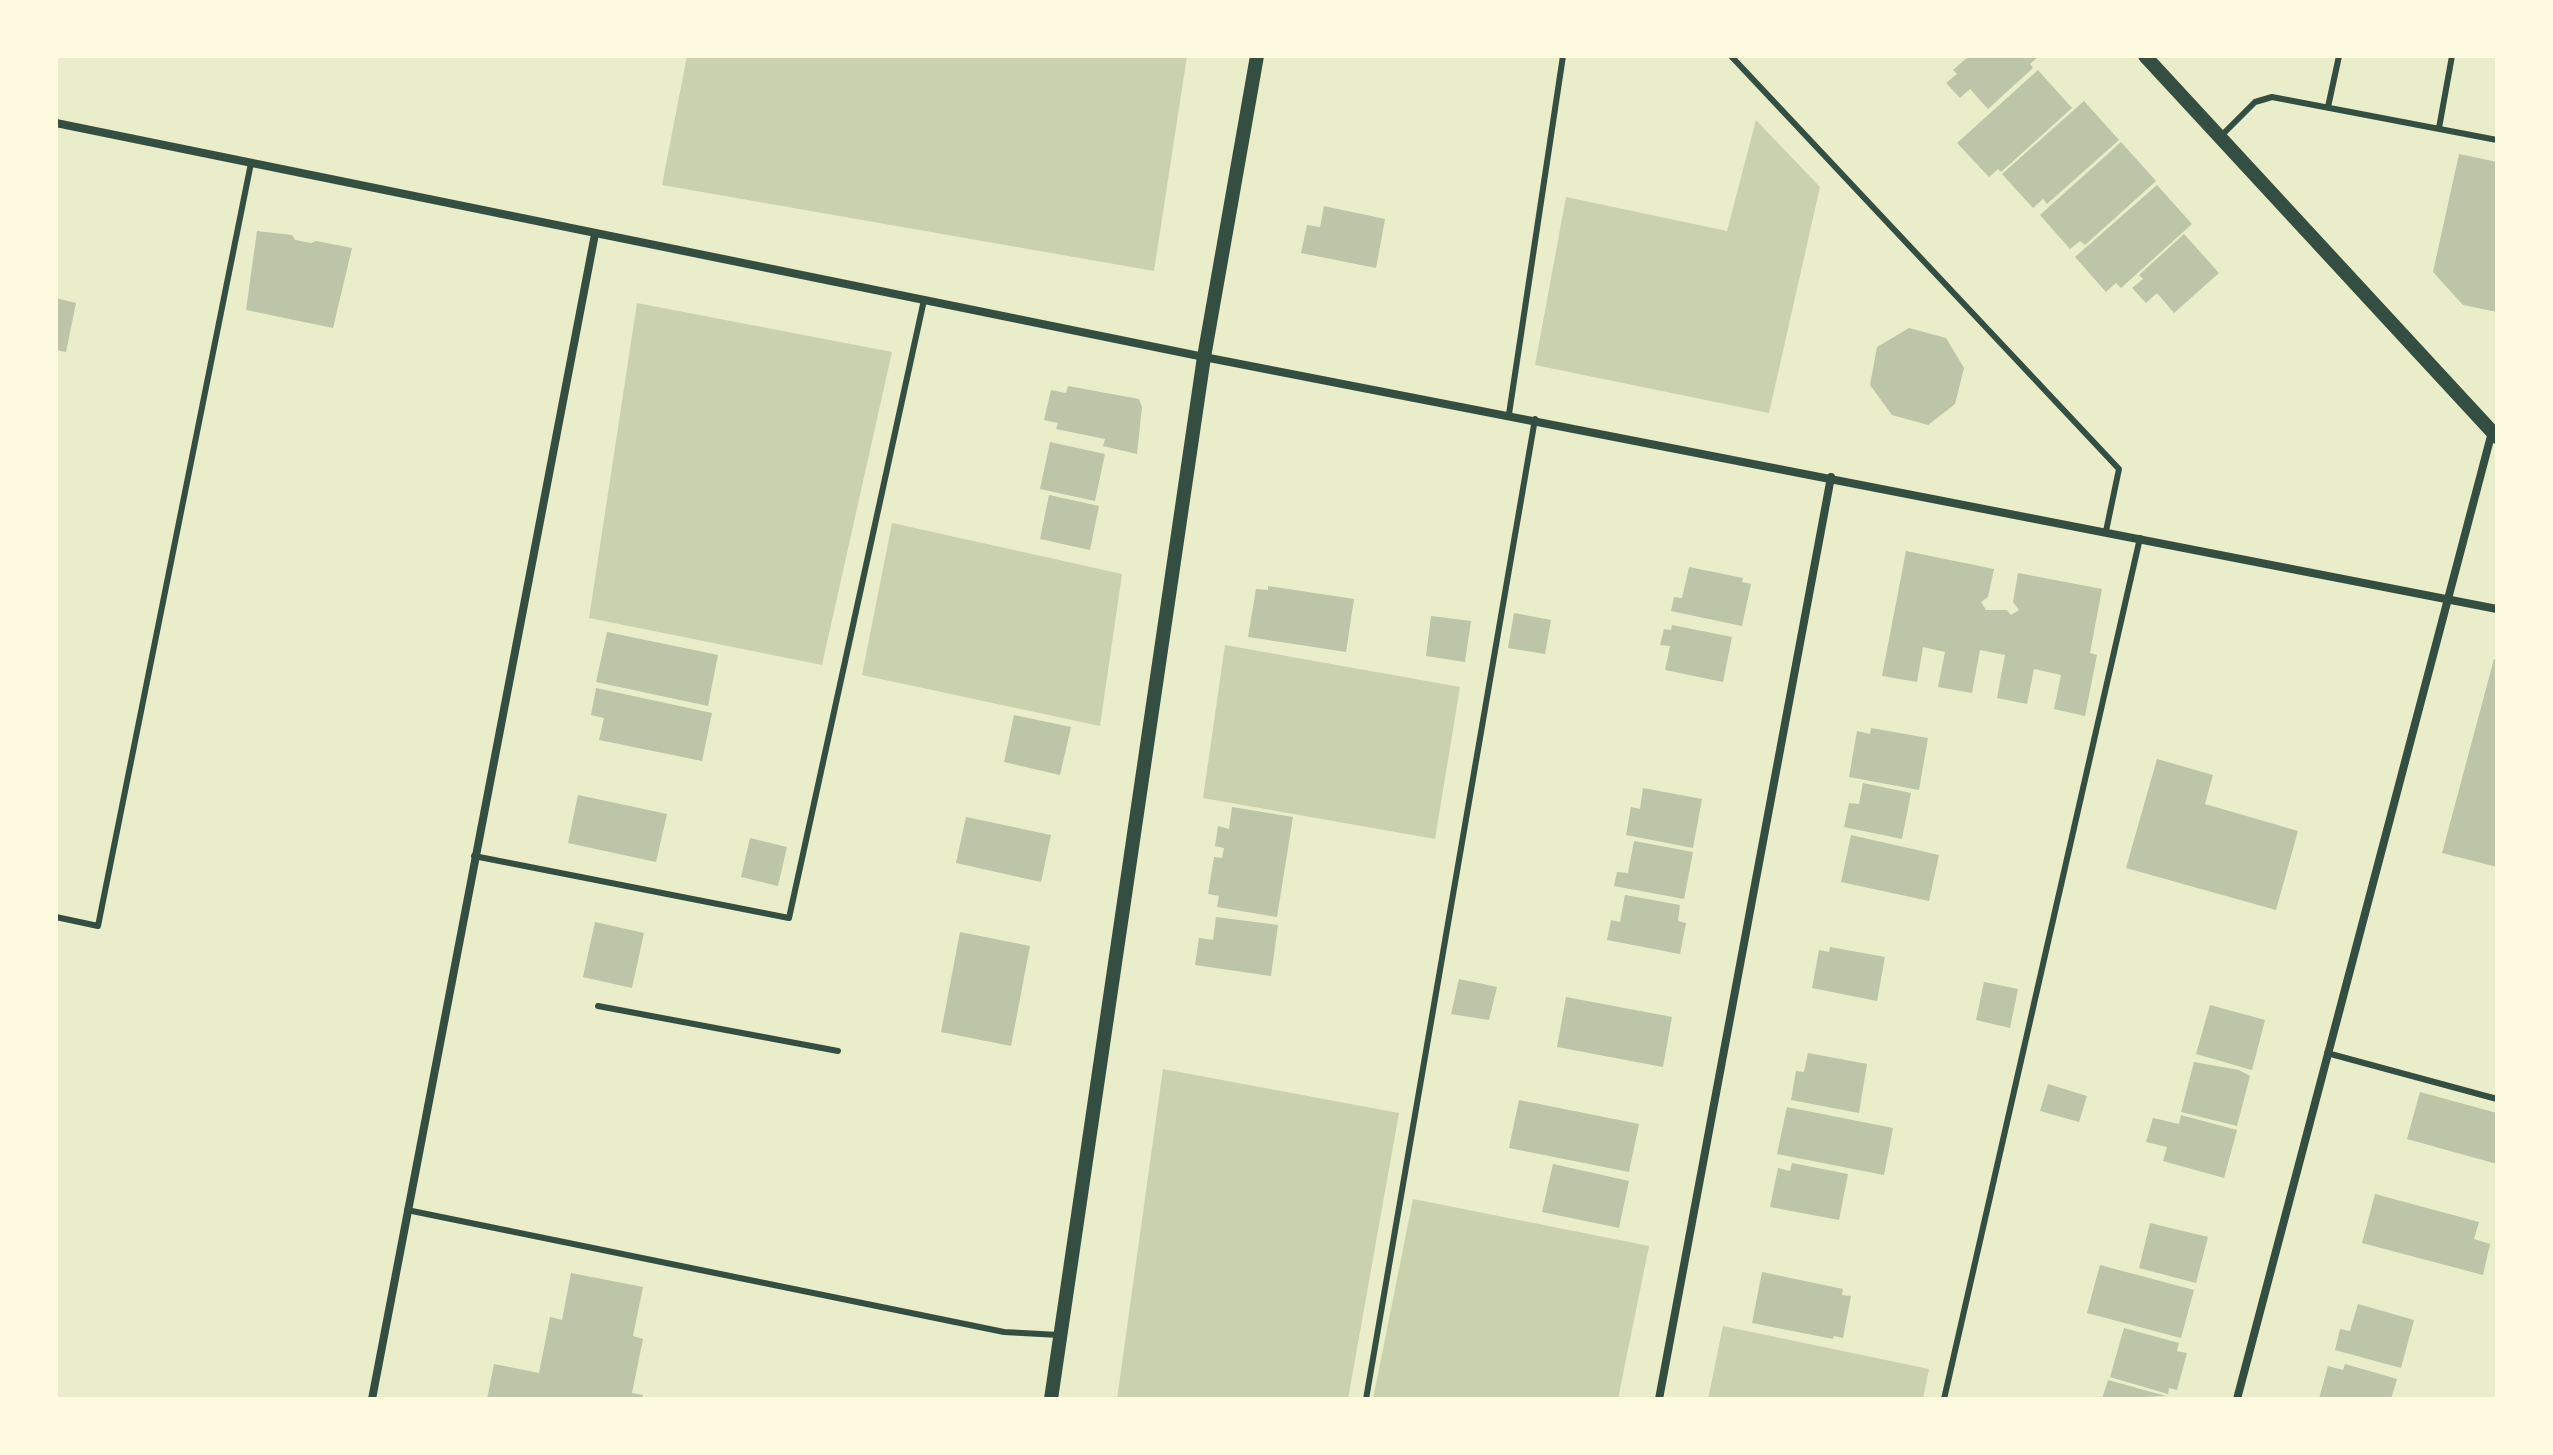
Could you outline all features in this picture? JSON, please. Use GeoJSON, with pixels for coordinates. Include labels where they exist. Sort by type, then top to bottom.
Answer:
{"type":"FeatureCollection","features":[{"type":"Feature","properties":{"kind":"street"},"geometry":{"type":"LineString","coordinates":[[1051,1399],[1204,357],[1257,56]]}},
{"type":"Feature","properties":{"kind":"street"},"geometry":{"type":"LineString","coordinates":[[2145,56],[2495,434],[2447,599],[2237,1399]]}},
{"type":"Feature","properties":{"kind":"street"},"geometry":{"type":"LineString","coordinates":[[56,123],[1204,357],[1535,419],[2497,609]]}},
{"type":"Feature","properties":{"kind":"street"},"geometry":{"type":"LineString","coordinates":[[372,1399],[595,234]]}},
{"type":"Feature","properties":{"kind":"street"},"geometry":{"type":"LineString","coordinates":[[1659,1399],[1831,477]]}},
{"type":"Feature","properties":{"kind":"lane"},"geometry":{"type":"LineString","coordinates":[[1509,414],[1563,56]]}},
{"type":"Feature","properties":{"kind":"lane"},"geometry":{"type":"LineString","coordinates":[[1731,56],[2119,469],[2106,531]]}},
{"type":"Feature","properties":{"kind":"lane"},"geometry":{"type":"LineString","coordinates":[[2328,107],[2339,56]]}},
{"type":"Feature","properties":{"kind":"lane"},"geometry":{"type":"LineString","coordinates":[[2439,128],[2452,56]]}},
{"type":"Feature","properties":{"kind":"lane"},"geometry":{"type":"LineString","coordinates":[[2220,137],[2255,102],[2272,97],[2497,140]]}},
{"type":"Feature","properties":{"kind":"lane"},"geometry":{"type":"LineString","coordinates":[[56,917],[98,926],[251,163]]}},
{"type":"Feature","properties":{"kind":"lane"},"geometry":{"type":"LineString","coordinates":[[474,856],[789,918],[924,300]]}},
{"type":"Feature","properties":{"kind":"lane"},"geometry":{"type":"LineString","coordinates":[[1366,1399],[1535,419]]}},
{"type":"Feature","properties":{"kind":"lane"},"geometry":{"type":"LineString","coordinates":[[1944,1399],[2140,538]]}},
{"type":"Feature","properties":{"kind":"lane"},"geometry":{"type":"LineString","coordinates":[[598,1006],[838,1051]]}},
{"type":"Feature","properties":{"kind":"lane"},"geometry":{"type":"LineString","coordinates":[[2327,1053],[2497,1099]]}},
{"type":"Feature","properties":{"kind":"lane"},"geometry":{"type":"LineString","coordinates":[[407,1210],[1004,1332],[1061,1335]]}},
{"type":"Feature","properties":{"kind":"green space"},"geometry":{"type":"Polygon","coordinates":[[[687,56],[1187,56],[1154,271],[662,185],[687,56]]]}},
{"type":"Feature","properties":{"kind":"green space"},"geometry":{"type":"Polygon","coordinates":[[[1756,120],[1820,187],[1769,413],[1535,365],[1566,197],[1727,231],[1756,120]]]}},
{"type":"Feature","properties":{"kind":"green space"},"geometry":{"type":"Polygon","coordinates":[[[637,303],[892,352],[822,665],[589,618],[637,303]]]}},
{"type":"Feature","properties":{"kind":"green space"},"geometry":{"type":"Polygon","coordinates":[[[892,523],[1122,574],[1100,726],[862,675],[892,523]]]}},
{"type":"Feature","properties":{"kind":"green space"},"geometry":{"type":"Polygon","coordinates":[[[1225,645],[1460,687],[1435,839],[1203,798],[1225,645]]]}},
{"type":"Feature","properties":{"kind":"green space"},"geometry":{"type":"Polygon","coordinates":[[[1163,1069],[1399,1113],[1348,1399],[1117,1399],[1163,1069]]]}},
{"type":"Feature","properties":{"kind":"green space"},"geometry":{"type":"Polygon","coordinates":[[[1413,1199],[1649,1246],[1618,1399],[1373,1399],[1413,1199]]]}},
{"type":"Feature","properties":{"kind":"green space"},"geometry":{"type":"Polygon","coordinates":[[[1723,1326],[1929,1369],[1923,1399],[1708,1399],[1723,1326]]]}},
{"type":"Feature","properties":{"kind":"building"},"geometry":{"type":"Polygon","coordinates":[[[1969,56],[2039,56],[2030,64],[2033,68],[1988,109],[1970,89],[1960,98],[1946,83],[1957,74],[1953,70],[1969,56]]]}},
{"type":"Feature","properties":{"kind":"building"},"geometry":{"type":"Polygon","coordinates":[[[2038,70],[2072,108],[2001,172],[1998,169],[1989,177],[1957,143],[2038,70]]]}},
{"type":"Feature","properties":{"kind":"building"},"geometry":{"type":"Polygon","coordinates":[[[2084,101],[2119,140],[2047,204],[2043,199],[2033,208],[2002,174],[2084,101]]]}},
{"type":"Feature","properties":{"kind":"building"},"geometry":{"type":"Polygon","coordinates":[[[2121,142],[2156,181],[2085,245],[2080,241],[2070,249],[2040,215],[2121,142]]]}},
{"type":"Feature","properties":{"kind":"building"},"geometry":{"type":"Polygon","coordinates":[[[2459,154],[2497,162],[2497,312],[2463,305],[2433,272],[2459,154]]]}},
{"type":"Feature","properties":{"kind":"building"},"geometry":{"type":"Polygon","coordinates":[[[2157,185],[2192,224],[2121,288],[2116,283],[2106,292],[2075,257],[2157,185]]]}},
{"type":"Feature","properties":{"kind":"building"},"geometry":{"type":"Polygon","coordinates":[[[1324,206],[1385,219],[1376,268],[1301,253],[1307,225],[1320,227],[1324,206]]]}},
{"type":"Feature","properties":{"kind":"building"},"geometry":{"type":"Polygon","coordinates":[[[257,231],[352,248],[333,328],[246,310],[257,231]]]}},
{"type":"Feature","properties":{"kind":"building"},"geometry":{"type":"Polygon","coordinates":[[[2184,234],[2219,273],[2174,313],[2157,293],[2146,303],[2132,288],[2143,279],[2139,275],[2184,234]]]}},
{"type":"Feature","properties":{"kind":"building"},"geometry":{"type":"Polygon","coordinates":[[[56,298],[76,303],[66,352],[56,350],[56,298]]]}},
{"type":"Feature","properties":{"kind":"building"},"geometry":{"type":"Polygon","coordinates":[[[1909,328],[1946,338],[1964,368],[1955,404],[1928,425],[1892,415],[1870,385],[1877,347],[1909,328]]]}},
{"type":"Feature","properties":{"kind":"building"},"geometry":{"type":"Polygon","coordinates":[[[1068,386],[1139,399],[1142,407],[1137,454],[1103,446],[1105,439],[1056,429],[1058,423],[1044,420],[1051,390],[1066,393],[1068,386]]]}},
{"type":"Feature","properties":{"kind":"building"},"geometry":{"type":"Polygon","coordinates":[[[1050,442],[1105,454],[1095,501],[1040,489],[1050,442]]]}},
{"type":"Feature","properties":{"kind":"building"},"geometry":{"type":"Polygon","coordinates":[[[1049,495],[1099,506],[1090,550],[1040,539],[1049,495]]]}},
{"type":"Feature","properties":{"kind":"building"},"geometry":{"type":"Polygon","coordinates":[[[1906,551],[1994,569],[1988,597],[1981,602],[1986,610],[2007,610],[2011,615],[2019,610],[2013,602],[2018,573],[2102,589],[2090,653],[2097,655],[2085,716],[2054,709],[2061,675],[2034,669],[2027,704],[1997,698],[2005,655],[1980,650],[1972,693],[1938,687],[1945,652],[1923,647],[1917,682],[1882,676],[1906,551]]]}},
{"type":"Feature","properties":{"kind":"building"},"geometry":{"type":"Polygon","coordinates":[[[1689,567],[1743,578],[1742,582],[1751,584],[1742,626],[1671,611],[1674,597],[1682,598],[1689,567]]]}},
{"type":"Feature","properties":{"kind":"building"},"geometry":{"type":"Polygon","coordinates":[[[1268,586],[1354,599],[1346,652],[1248,637],[1256,589],[1268,590],[1268,586]]]}},
{"type":"Feature","properties":{"kind":"building"},"geometry":{"type":"Polygon","coordinates":[[[1514,613],[1551,620],[1545,654],[1508,648],[1514,613]]]}},
{"type":"Feature","properties":{"kind":"building"},"geometry":{"type":"Polygon","coordinates":[[[1431,616],[1471,621],[1465,662],[1426,656],[1431,616]]]}},
{"type":"Feature","properties":{"kind":"building"},"geometry":{"type":"Polygon","coordinates":[[[1672,625],[1732,637],[1723,682],[1665,670],[1670,646],[1660,645],[1664,629],[1671,630],[1672,625]]]}},
{"type":"Feature","properties":{"kind":"building"},"geometry":{"type":"Polygon","coordinates":[[[607,632],[718,655],[708,706],[596,682],[607,632]]]}},
{"type":"Feature","properties":{"kind":"building"},"geometry":{"type":"Polygon","coordinates":[[[2494,659],[2497,660],[2497,867],[2442,853],[2494,659]]]}},
{"type":"Feature","properties":{"kind":"building"},"geometry":{"type":"Polygon","coordinates":[[[596,688],[712,713],[702,761],[599,740],[604,718],[591,715],[596,688]]]}},
{"type":"Feature","properties":{"kind":"building"},"geometry":{"type":"Polygon","coordinates":[[[1014,715],[1071,727],[1060,775],[1004,762],[1014,715]]]}},
{"type":"Feature","properties":{"kind":"building"},"geometry":{"type":"Polygon","coordinates":[[[1871,728],[1928,738],[1919,790],[1849,777],[1857,731],[1870,734],[1871,728]]]}},
{"type":"Feature","properties":{"kind":"building"},"geometry":{"type":"Polygon","coordinates":[[[2157,759],[2213,775],[2205,804],[2298,831],[2276,910],[2126,868],[2157,759]]]}},
{"type":"Feature","properties":{"kind":"building"},"geometry":{"type":"Polygon","coordinates":[[[1863,783],[1911,793],[1902,839],[1844,827],[1849,803],[1859,804],[1863,783]]]}},
{"type":"Feature","properties":{"kind":"building"},"geometry":{"type":"Polygon","coordinates":[[[1643,788],[1702,799],[1693,848],[1626,835],[1631,807],[1640,809],[1643,788]]]}},
{"type":"Feature","properties":{"kind":"building"},"geometry":{"type":"Polygon","coordinates":[[[578,795],[667,814],[656,862],[568,843],[578,795]]]}},
{"type":"Feature","properties":{"kind":"building"},"geometry":{"type":"Polygon","coordinates":[[[1232,807],[1293,817],[1277,917],[1217,907],[1219,896],[1208,894],[1214,857],[1222,858],[1224,848],[1215,846],[1218,826],[1229,829],[1232,807]]]}},
{"type":"Feature","properties":{"kind":"building"},"geometry":{"type":"Polygon","coordinates":[[[966,817],[1051,835],[1041,882],[956,863],[966,817]]]}},
{"type":"Feature","properties":{"kind":"building"},"geometry":{"type":"Polygon","coordinates":[[[1851,835],[1939,855],[1929,901],[1841,882],[1851,835]]]}},
{"type":"Feature","properties":{"kind":"building"},"geometry":{"type":"Polygon","coordinates":[[[750,838],[787,847],[778,886],[741,877],[750,838]]]}},
{"type":"Feature","properties":{"kind":"building"},"geometry":{"type":"Polygon","coordinates":[[[1634,841],[1693,852],[1684,899],[1614,886],[1617,872],[1628,873],[1634,841]]]}},
{"type":"Feature","properties":{"kind":"building"},"geometry":{"type":"Polygon","coordinates":[[[1625,895],[1680,905],[1678,921],[1686,923],[1680,954],[1607,940],[1611,920],[1620,922],[1625,895]]]}},
{"type":"Feature","properties":{"kind":"building"},"geometry":{"type":"Polygon","coordinates":[[[1216,917],[1278,925],[1271,976],[1195,965],[1199,938],[1213,940],[1216,917]]]}},
{"type":"Feature","properties":{"kind":"building"},"geometry":{"type":"Polygon","coordinates":[[[595,922],[644,933],[632,988],[583,977],[595,922]]]}},
{"type":"Feature","properties":{"kind":"building"},"geometry":{"type":"Polygon","coordinates":[[[960,932],[1030,946],[1011,1046],[941,1032],[960,932]]]}},
{"type":"Feature","properties":{"kind":"building"},"geometry":{"type":"Polygon","coordinates":[[[1830,947],[1885,957],[1877,1001],[1812,988],[1819,950],[1829,952],[1830,947]]]}},
{"type":"Feature","properties":{"kind":"building"},"geometry":{"type":"Polygon","coordinates":[[[1459,979],[1497,987],[1489,1020],[1451,1014],[1459,979]]]}},
{"type":"Feature","properties":{"kind":"building"},"geometry":{"type":"Polygon","coordinates":[[[1984,982],[2018,989],[2010,1028],[1976,1020],[1984,982]]]}},
{"type":"Feature","properties":{"kind":"building"},"geometry":{"type":"Polygon","coordinates":[[[1566,997],[1672,1017],[1663,1067],[1557,1047],[1566,997]]]}},
{"type":"Feature","properties":{"kind":"building"},"geometry":{"type":"Polygon","coordinates":[[[2210,1005],[2265,1020],[2252,1070],[2196,1054],[2210,1005]]]}},
{"type":"Feature","properties":{"kind":"building"},"geometry":{"type":"Polygon","coordinates":[[[1808,1053],[1867,1064],[1859,1113],[1791,1100],[1796,1071],[1804,1072],[1808,1053]]]}},
{"type":"Feature","properties":{"kind":"building"},"geometry":{"type":"Polygon","coordinates":[[[2194,1062],[2239,1070],[2250,1076],[2237,1126],[2181,1112],[2194,1062]]]}},
{"type":"Feature","properties":{"kind":"building"},"geometry":{"type":"Polygon","coordinates":[[[2048,1084],[2087,1096],[2079,1122],[2040,1111],[2048,1084]]]}},
{"type":"Feature","properties":{"kind":"building"},"geometry":{"type":"Polygon","coordinates":[[[2420,1092],[2497,1113],[2497,1164],[2407,1139],[2420,1092]]]}},
{"type":"Feature","properties":{"kind":"building"},"geometry":{"type":"Polygon","coordinates":[[[1519,1100],[1639,1124],[1629,1172],[1509,1148],[1519,1100]]]}},
{"type":"Feature","properties":{"kind":"building"},"geometry":{"type":"Polygon","coordinates":[[[1787,1107],[1893,1128],[1884,1175],[1777,1154],[1787,1107]]]}},
{"type":"Feature","properties":{"kind":"building"},"geometry":{"type":"Polygon","coordinates":[[[2181,1115],[2237,1130],[2224,1178],[2163,1161],[2167,1147],[2146,1142],[2153,1118],[2179,1124],[2181,1115]]]}},
{"type":"Feature","properties":{"kind":"building"},"geometry":{"type":"Polygon","coordinates":[[[1792,1163],[1848,1174],[1839,1220],[1770,1207],[1778,1168],[1790,1171],[1792,1163]]]}},
{"type":"Feature","properties":{"kind":"building"},"geometry":{"type":"Polygon","coordinates":[[[1553,1164],[1629,1181],[1619,1228],[1542,1212],[1553,1164]]]}},
{"type":"Feature","properties":{"kind":"building"},"geometry":{"type":"Polygon","coordinates":[[[2375,1194],[2479,1222],[2474,1239],[2490,1244],[2483,1275],[2362,1243],[2375,1194]]]}},
{"type":"Feature","properties":{"kind":"building"},"geometry":{"type":"Polygon","coordinates":[[[2150,1223],[2208,1237],[2196,1283],[2139,1268],[2150,1223]]]}},
{"type":"Feature","properties":{"kind":"building"},"geometry":{"type":"Polygon","coordinates":[[[2100,1265],[2194,1290],[2181,1338],[2087,1313],[2100,1265]]]}},
{"type":"Feature","properties":{"kind":"building"},"geometry":{"type":"Polygon","coordinates":[[[1762,1272],[1843,1289],[1842,1295],[1851,1296],[1843,1338],[1834,1336],[1833,1339],[1752,1323],[1762,1272]]]}},
{"type":"Feature","properties":{"kind":"building"},"geometry":{"type":"Polygon","coordinates":[[[571,1273],[643,1287],[633,1336],[643,1339],[632,1393],[643,1395],[642,1399],[487,1399],[494,1364],[539,1373],[550,1317],[562,1320],[571,1273]]]}},
{"type":"Feature","properties":{"kind":"building"},"geometry":{"type":"Polygon","coordinates":[[[2358,1304],[2414,1320],[2401,1368],[2335,1350],[2340,1329],[2350,1331],[2358,1304]]]}},
{"type":"Feature","properties":{"kind":"building"},"geometry":{"type":"Polygon","coordinates":[[[2124,1328],[2179,1343],[2177,1351],[2187,1353],[2177,1390],[2169,1388],[2168,1394],[2110,1377],[2124,1328]]]}},
{"type":"Feature","properties":{"kind":"building"},"geometry":{"type":"Polygon","coordinates":[[[2345,1364],[2397,1379],[2391,1399],[2319,1399],[2328,1366],[2343,1370],[2345,1364]]]}},
{"type":"Feature","properties":{"kind":"building"},"geometry":{"type":"Polygon","coordinates":[[[2108,1380],[2166,1396],[2102,1399],[2108,1380]]]}}]}
